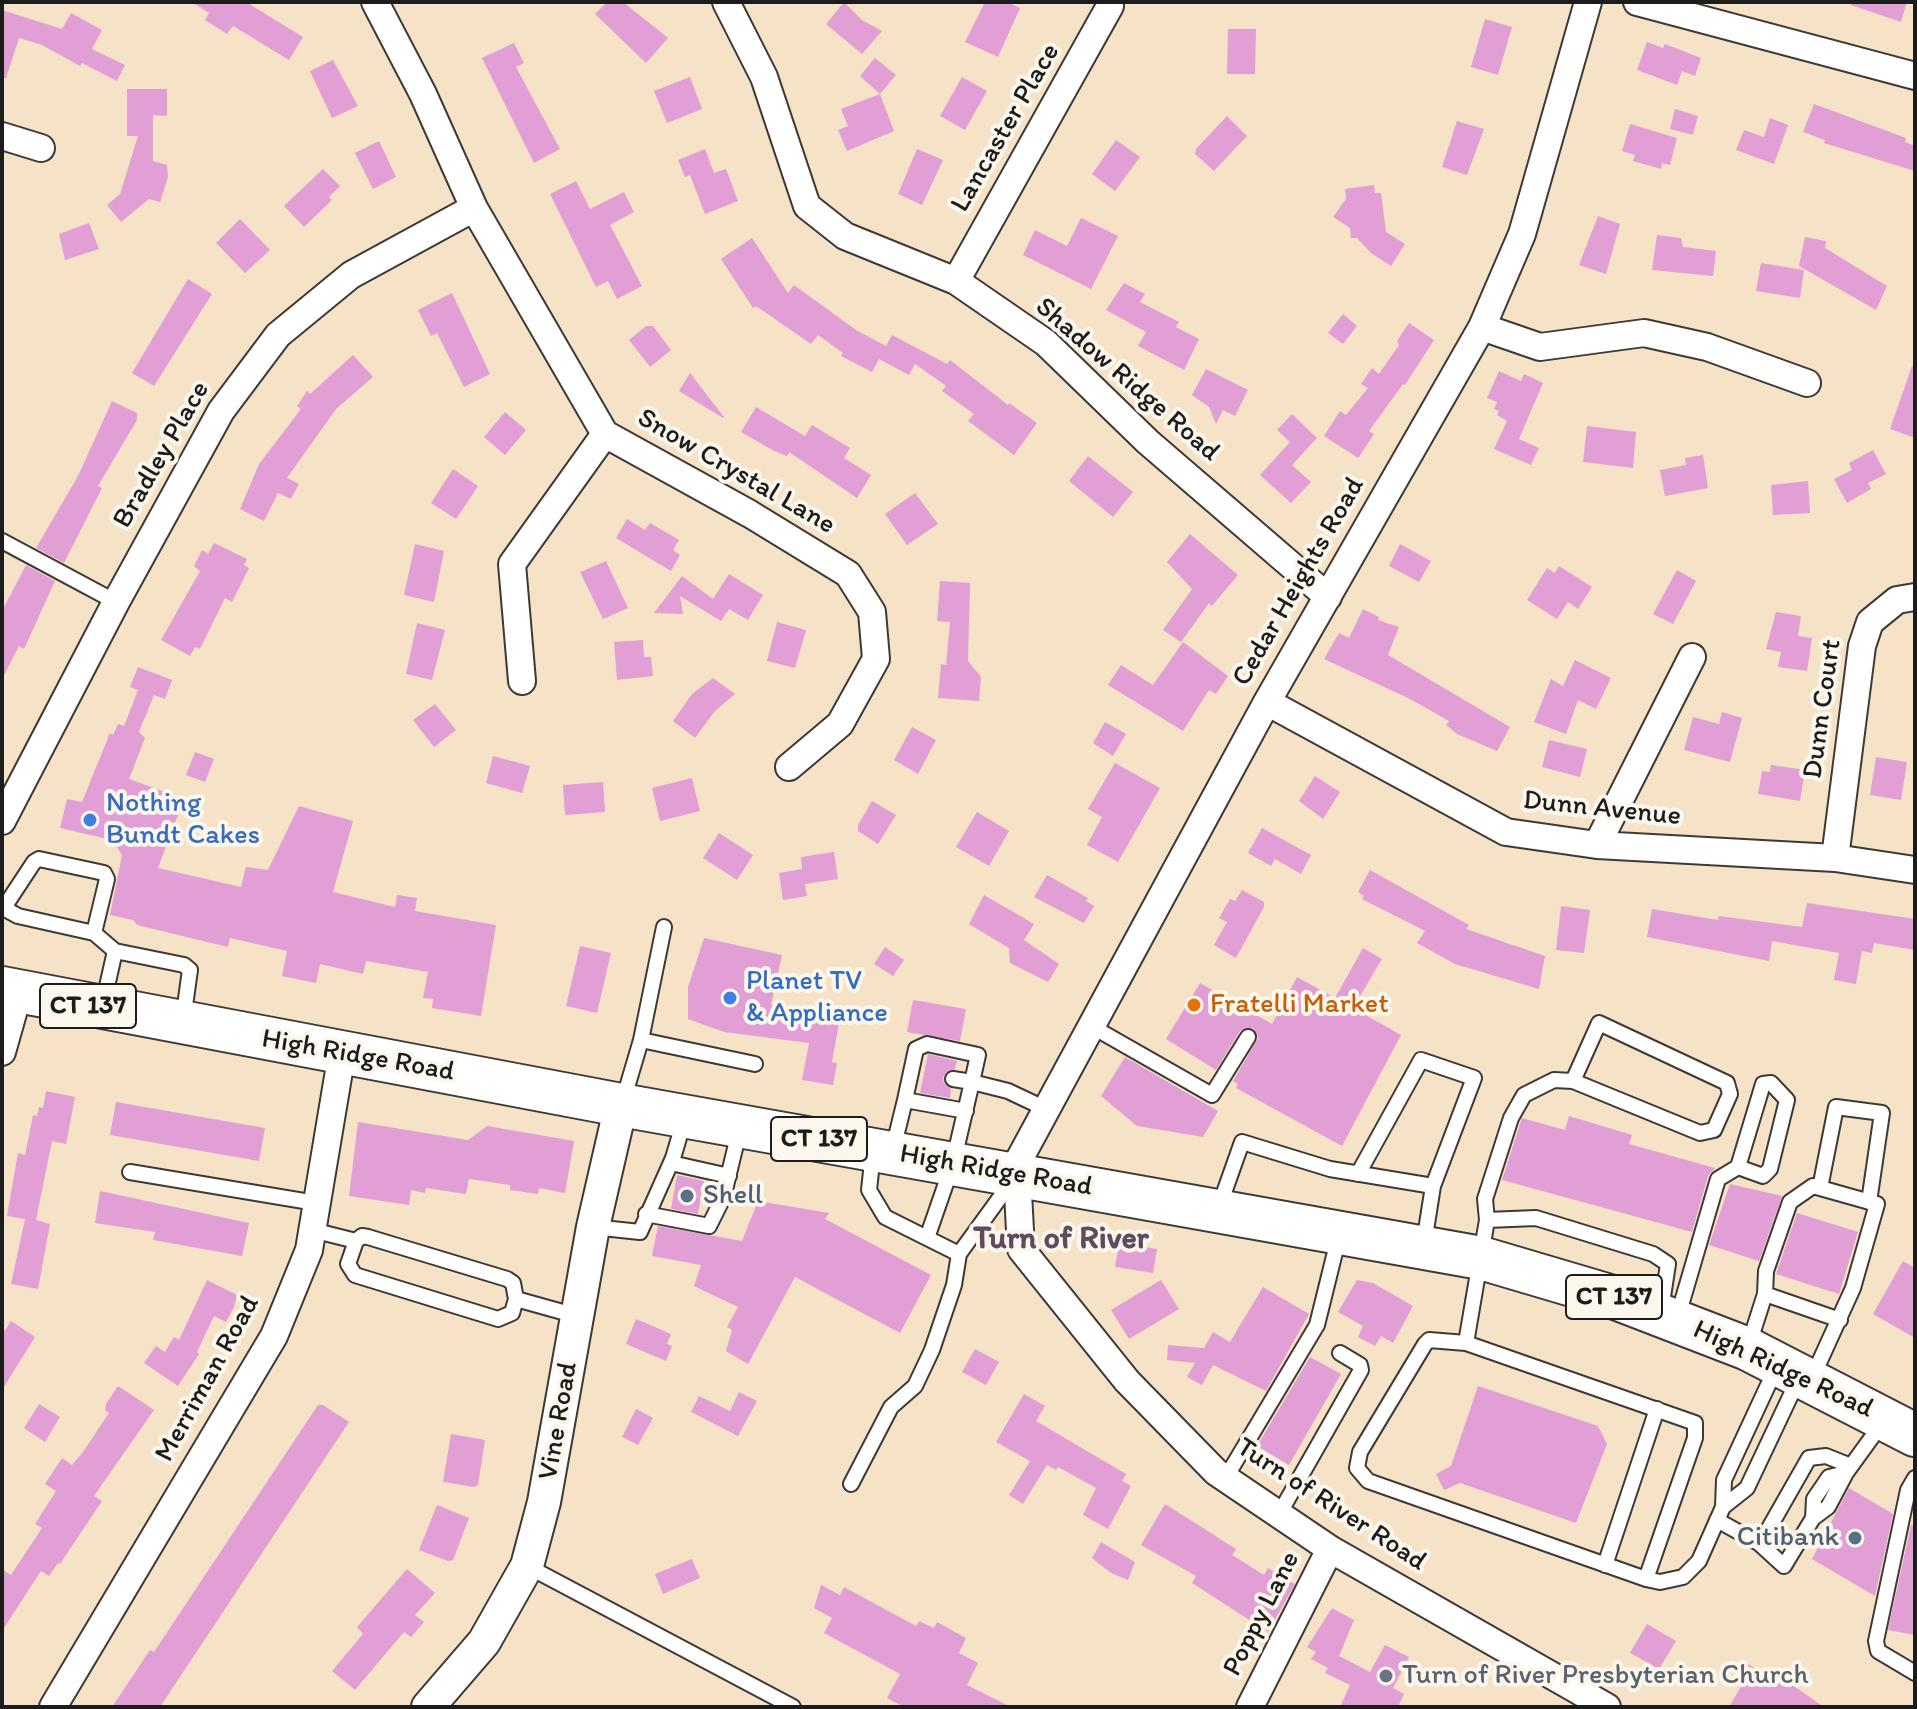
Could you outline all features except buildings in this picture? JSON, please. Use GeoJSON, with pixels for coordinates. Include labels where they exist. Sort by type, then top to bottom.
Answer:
{"type":"FeatureCollection","features":[{"type":"Feature","properties":{"kind":"main road","name":"High Ridge Road"},"geometry":{"type":"LineString","coordinates":[[11,990],[621,1105],[1423,1247],[1484,1239],[1613,1297],[1784,1367],[1900,1427]]}},
{"type":"Feature","properties":{"kind":"street","name":"Snow Crystal Lane"},"geometry":{"type":"LineString","coordinates":[[375,2],[423,94],[474,208],[605,434],[750,514],[848,574],[872,612],[876,659],[840,724],[789,767]]}},
{"type":"Feature","properties":{"kind":"street","name":"Shadow Ridge Road"},"geometry":{"type":"LineString","coordinates":[[726,2],[764,77],[807,206],[845,236],[956,281],[1046,343],[1148,442],[1328,597]]}},
{"type":"Feature","properties":{"kind":"street","name":"Cedar Heights Road"},"geometry":{"type":"LineString","coordinates":[[1017,1174],[1020,1158],[1267,702],[1482,327],[1522,234],[1588,2]]}},
{"type":"Feature","properties":{"kind":"street"},"geometry":{"type":"LineString","coordinates":[[1637,2],[1915,76]]}},
{"type":"Feature","properties":{"kind":"street","name":"Lancaster Place"},"geometry":{"type":"LineString","coordinates":[[956,281],[1110,6]]}},
{"type":"Feature","properties":{"kind":"street"},"geometry":{"type":"LineString","coordinates":[[2,136],[41,148]]}},
{"type":"Feature","properties":{"kind":"street","name":"Bradley Place"},"geometry":{"type":"LineString","coordinates":[[2,821],[116,602],[221,411],[278,335],[351,275],[474,208]]}},
{"type":"Feature","properties":{"kind":"street"},"geometry":{"type":"LineString","coordinates":[[1482,327],[1540,347],[1644,333],[1707,347],[1807,383]]}},
{"type":"Feature","properties":{"kind":"street"},"geometry":{"type":"LineString","coordinates":[[522,681],[512,564],[605,434]]}},
{"type":"Feature","properties":{"kind":"street","name":"Dunn Court"},"geometry":{"type":"LineString","coordinates":[[1835,858],[1862,646],[1870,622],[1897,600],[1915,597]]}},
{"type":"Feature","properties":{"kind":"street"},"geometry":{"type":"LineString","coordinates":[[1597,845],[1692,657]]}},
{"type":"Feature","properties":{"kind":"street","name":"Dunn Avenue"},"geometry":{"type":"LineString","coordinates":[[1267,702],[1506,832],[1597,845],[1835,858],[1915,870]]}},
{"type":"Feature","properties":{"kind":"street"},"geometry":{"type":"LineString","coordinates":[[2,1052],[11,990]]}},
{"type":"Feature","properties":{"kind":"street","name":"Merriman Road"},"geometry":{"type":"LineString","coordinates":[[53,1707],[274,1336],[309,1250],[342,1053]]}},
{"type":"Feature","properties":{"kind":"street","name":"Vine Road"},"geometry":{"type":"LineString","coordinates":[[428,1707],[484,1642],[527,1566],[544,1502],[593,1227],[621,1105]]}},
{"type":"Feature","properties":{"kind":"street","name":"Turn of River Road"},"geometry":{"type":"LineString","coordinates":[[1017,1174],[1021,1249],[1127,1381],[1225,1479],[1330,1549],[1607,1707]]}},
{"type":"Feature","properties":{"kind":"street","name":"Poppy Lane"},"geometry":{"type":"LineString","coordinates":[[1250,1707],[1330,1549]]}},
{"type":"Feature","properties":{"kind":"lane"},"geometry":{"type":"LineString","coordinates":[[2,541],[116,602]]}},
{"type":"Feature","properties":{"kind":"lane"},"geometry":{"type":"LineString","coordinates":[[94,933],[107,879],[98,871],[39,859],[4,907],[18,916],[94,933],[115,951],[184,965],[190,970],[183,1024]]}},
{"type":"Feature","properties":{"kind":"lane"},"geometry":{"type":"LineString","coordinates":[[621,1105],[641,1040],[664,927]]}},
{"type":"Feature","properties":{"kind":"lane"},"geometry":{"type":"LineString","coordinates":[[102,1009],[115,951]]}},
{"type":"Feature","properties":{"kind":"lane"},"geometry":{"type":"LineString","coordinates":[[1466,1343],[1484,1239],[1485,1199],[1511,1118],[1524,1095],[1554,1080],[1573,1081],[1700,1133],[1714,1130],[1730,1094],[1727,1083],[1599,1023],[1573,1081]]}},
{"type":"Feature","properties":{"kind":"lane"},"geometry":{"type":"LineString","coordinates":[[1091,1026],[1212,1095],[1248,1037]]}},
{"type":"Feature","properties":{"kind":"lane"},"geometry":{"type":"LineString","coordinates":[[641,1040],[755,1064]]}},
{"type":"Feature","properties":{"kind":"lane"},"geometry":{"type":"LineString","coordinates":[[927,1238],[953,1163],[978,1055],[927,1044],[916,1049],[918,1072],[883,1150],[869,1190],[885,1217],[927,1238],[959,1254]]}},
{"type":"Feature","properties":{"kind":"lane"},"geometry":{"type":"LineString","coordinates":[[1358,1174],[1421,1060],[1474,1078],[1433,1186],[1423,1247]]}},
{"type":"Feature","properties":{"kind":"lane"},"geometry":{"type":"LineString","coordinates":[[953,1079],[1008,1091],[1046,1109]]}},
{"type":"Feature","properties":{"kind":"lane"},"geometry":{"type":"LineString","coordinates":[[1668,1318],[1718,1179],[1738,1167],[1763,1084],[1771,1083],[1787,1100],[1770,1169],[1763,1176],[1738,1167]]}},
{"type":"Feature","properties":{"kind":"lane"},"geometry":{"type":"LineString","coordinates":[[905,1100],[966,1111]]}},
{"type":"Feature","properties":{"kind":"lane"},"geometry":{"type":"LineString","coordinates":[[1820,1188],[1836,1107],[1882,1113],[1869,1202]]}},
{"type":"Feature","properties":{"kind":"lane"},"geometry":{"type":"LineString","coordinates":[[593,1227],[640,1232],[671,1163],[685,1115]]}},
{"type":"Feature","properties":{"kind":"lane"},"geometry":{"type":"LineString","coordinates":[[646,1214],[709,1226],[723,1198],[741,1125]]}},
{"type":"Feature","properties":{"kind":"lane"},"geometry":{"type":"LineString","coordinates":[[1217,1211],[1242,1142],[1358,1174],[1433,1186]]}},
{"type":"Feature","properties":{"kind":"lane"},"geometry":{"type":"LineString","coordinates":[[671,1163],[729,1176]]}},
{"type":"Feature","properties":{"kind":"lane"},"geometry":{"type":"LineString","coordinates":[[130,1172],[316,1203]]}},
{"type":"Feature","properties":{"kind":"lane"},"geometry":{"type":"LineString","coordinates":[[851,1484],[891,1407],[915,1386],[927,1362],[954,1285],[959,1254],[1017,1174]]}},
{"type":"Feature","properties":{"kind":"lane"},"geometry":{"type":"LineString","coordinates":[[1646,1579],[1697,1427],[1695,1423],[1466,1343],[1429,1340],[1356,1461],[1360,1475],[1380,1486],[1646,1579],[1670,1581],[1683,1577],[1699,1561],[1720,1514],[1724,1480],[1784,1367],[1840,1320],[1877,1204],[1813,1186],[1790,1202],[1766,1271],[1765,1294],[1784,1367],[1747,1488],[1720,1514]]}},
{"type":"Feature","properties":{"kind":"lane"},"geometry":{"type":"LineString","coordinates":[[312,1230],[356,1241]]}},
{"type":"Feature","properties":{"kind":"lane"},"geometry":{"type":"LineString","coordinates":[[1225,1479],[1317,1325],[1340,1231]]}},
{"type":"Feature","properties":{"kind":"lane"},"geometry":{"type":"LineString","coordinates":[[362,1236],[368,1237],[507,1279],[513,1283],[516,1299],[512,1313],[498,1319],[355,1275],[348,1264],[356,1241],[362,1236]]}},
{"type":"Feature","properties":{"kind":"lane"},"geometry":{"type":"LineString","coordinates":[[1765,1294],[1840,1320]]}},
{"type":"Feature","properties":{"kind":"lane"},"geometry":{"type":"LineString","coordinates":[[516,1299],[577,1316]]}},
{"type":"Feature","properties":{"kind":"lane"},"geometry":{"type":"LineString","coordinates":[[1278,1516],[1361,1370],[1360,1365],[1340,1353]]}},
{"type":"Feature","properties":{"kind":"lane"},"geometry":{"type":"LineString","coordinates":[[1605,1565],[1657,1409]]}},
{"type":"Feature","properties":{"kind":"lane"},"geometry":{"type":"LineString","coordinates":[[1720,1514],[1784,1566],[1813,1518],[1814,1499],[1829,1477],[1848,1469],[1900,1427]]}},
{"type":"Feature","properties":{"kind":"lane"},"geometry":{"type":"LineString","coordinates":[[1760,1544],[1809,1458],[1826,1456],[1848,1469]]}},
{"type":"Feature","properties":{"kind":"lane"},"geometry":{"type":"LineString","coordinates":[[1913,1487],[1876,1641],[1878,1651],[1915,1673]]}},
{"type":"Feature","properties":{"kind":"lane"},"geometry":{"type":"LineString","coordinates":[[527,1566],[793,1707]]}},
{"type":"Feature","properties":{"kind":"place","name":"Nothing Bundt Cakes"},"geometry":{"type":"Point","coordinates":[90,820]}},
{"type":"Feature","properties":{"kind":"place","name":"Planet TV & Appliance"},"geometry":{"type":"Point","coordinates":[730,998]}},
{"type":"Feature","properties":{"kind":"place","name":"Fratelli Market"},"geometry":{"type":"Point","coordinates":[1194,1005]}},
{"type":"Feature","properties":{"kind":"place","name":"Shell"},"geometry":{"type":"Point","coordinates":[687,1196]}},
{"type":"Feature","properties":{"kind":"place","name":"Citibank"},"geometry":{"type":"Point","coordinates":[1855,1538]}},
{"type":"Feature","properties":{"kind":"place","name":"Turn of River Presbyterian Church"},"geometry":{"type":"Point","coordinates":[1386,1676]}},
{"type":"Feature","properties":{"kind":"district","name":"Turn of River"},"geometry":{"type":"Point","coordinates":[1061,1240]}}]}
